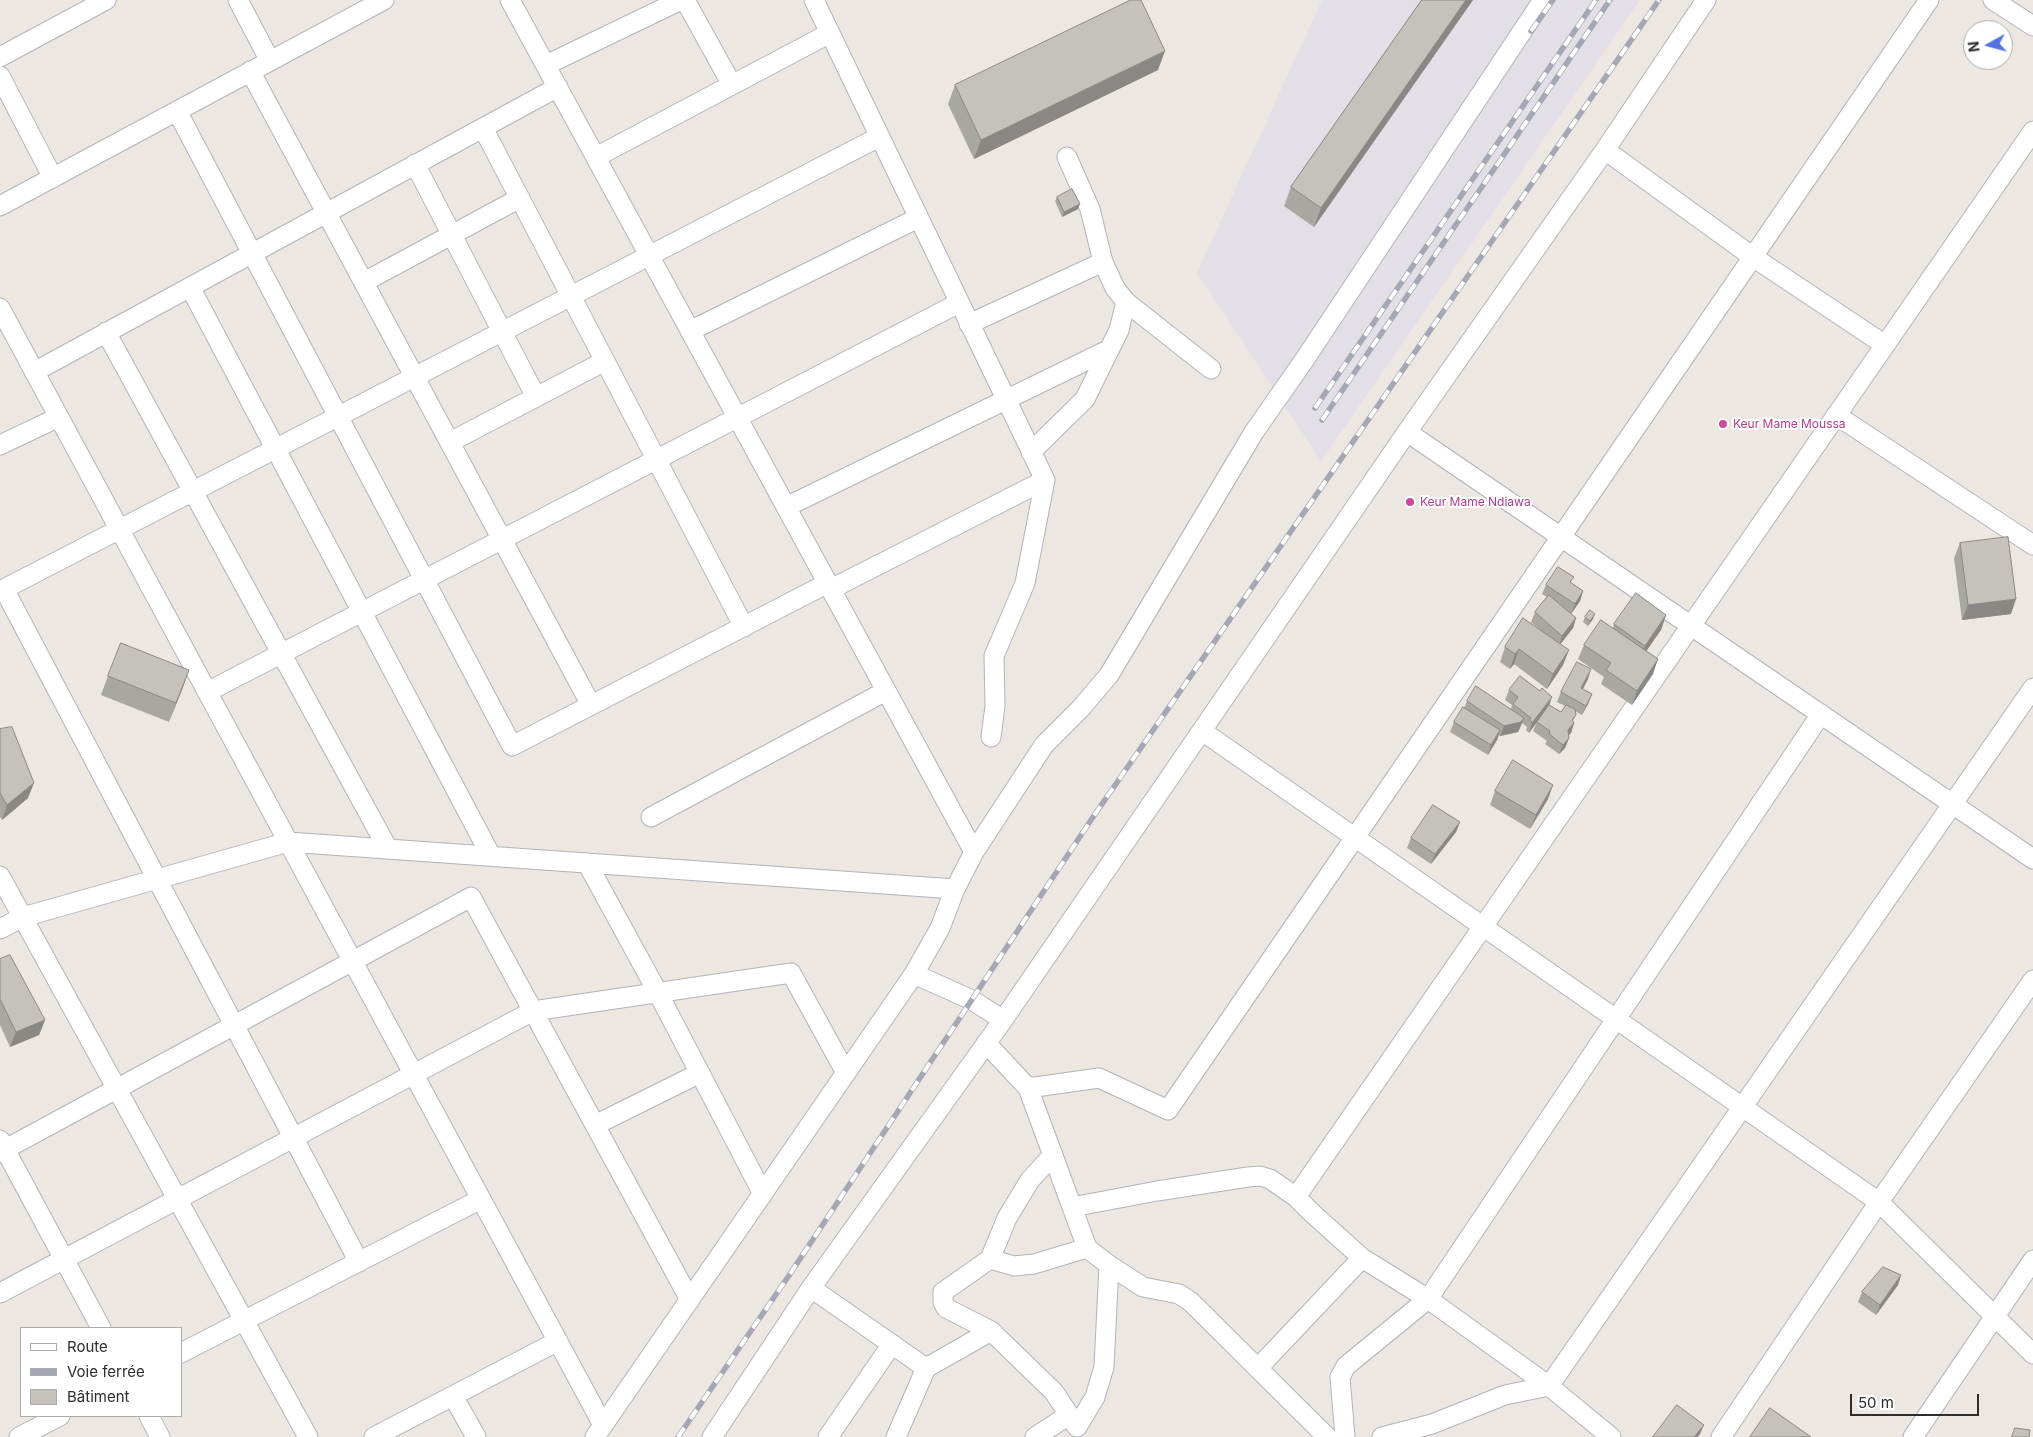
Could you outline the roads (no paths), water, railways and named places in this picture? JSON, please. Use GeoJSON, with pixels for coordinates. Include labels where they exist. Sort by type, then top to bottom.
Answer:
{"type":"FeatureCollection","features":[{"type":"Feature","properties":{"kind":"street"},"geometry":{"type":"LineString","coordinates":[[0,56],[106,0]]}},
{"type":"Feature","properties":{"kind":"street"},"geometry":{"type":"LineString","coordinates":[[238,0],[270,61]]}},
{"type":"Feature","properties":{"kind":"street"},"geometry":{"type":"LineString","coordinates":[[0,206],[384,0]]}},
{"type":"Feature","properties":{"kind":"street"},"geometry":{"type":"LineString","coordinates":[[510,0],[974,852]]}},
{"type":"Feature","properties":{"kind":"street"},"geometry":{"type":"LineString","coordinates":[[546,65],[683,0],[732,85]]}},
{"type":"Feature","properties":{"kind":"street"},"geometry":{"type":"LineString","coordinates":[[814,0],[1045,480],[1025,583],[994,656],[995,706],[991,737]]}},
{"type":"Feature","properties":{"kind":"street"},"geometry":{"type":"LineString","coordinates":[[599,1431],[914,974],[940,928],[955,889],[974,852],[1044,745],[1081,708],[1109,675],[1254,432],[1305,359],[1543,0]]}},
{"type":"Feature","properties":{"kind":"street"},"geometry":{"type":"LineString","coordinates":[[712,1437],[811,1288],[1002,1020],[1407,432],[1605,150],[1706,0]]}},
{"type":"Feature","properties":{"kind":"street"},"geometry":{"type":"LineString","coordinates":[[1028,1088],[1099,1078],[1168,1110],[1929,0]]}},
{"type":"Feature","properties":{"kind":"street"},"geometry":{"type":"LineString","coordinates":[[1993,0],[2033,26]]}},
{"type":"Feature","properties":{"kind":"street"},"geometry":{"type":"LineString","coordinates":[[596,157],[830,33]]}},
{"type":"Feature","properties":{"kind":"street"},"geometry":{"type":"LineString","coordinates":[[250,71],[591,706]]}},
{"type":"Feature","properties":{"kind":"street"},"geometry":{"type":"LineString","coordinates":[[0,76],[53,178]]}},
{"type":"Feature","properties":{"kind":"street"},"geometry":{"type":"LineString","coordinates":[[34,372],[558,87]]}},
{"type":"Feature","properties":{"kind":"street"},"geometry":{"type":"LineString","coordinates":[[177,110],[512,746],[744,627],[1045,480]]}},
{"type":"Feature","properties":{"kind":"street"},"geometry":{"type":"LineString","coordinates":[[483,128],[744,627]]}},
{"type":"Feature","properties":{"kind":"street"},"geometry":{"type":"LineString","coordinates":[[1296,1197],[2033,131]]}},
{"type":"Feature","properties":{"kind":"street"},"geometry":{"type":"LineString","coordinates":[[359,1262],[158,879],[2,590],[880,137]]}},
{"type":"Feature","properties":{"kind":"street"},"geometry":{"type":"LineString","coordinates":[[1605,150],[1753,256],[1885,345]]}},
{"type":"Feature","properties":{"kind":"street"},"geometry":{"type":"LineString","coordinates":[[1067,157],[1090,209],[1103,262],[1115,288],[1126,302],[1211,369]]}},
{"type":"Feature","properties":{"kind":"street"},"geometry":{"type":"LineString","coordinates":[[415,164],[536,397]]}},
{"type":"Feature","properties":{"kind":"street"},"geometry":{"type":"LineString","coordinates":[[364,282],[520,198]]}},
{"type":"Feature","properties":{"kind":"street"},"geometry":{"type":"LineString","coordinates":[[690,331],[918,218]]}},
{"type":"Feature","properties":{"kind":"street"},"geometry":{"type":"LineString","coordinates":[[969,324],[1103,262]]}},
{"type":"Feature","properties":{"kind":"street"},"geometry":{"type":"LineString","coordinates":[[190,287],[491,856]]}},
{"type":"Feature","properties":{"kind":"street"},"geometry":{"type":"LineString","coordinates":[[1031,452],[1085,399],[1119,330],[1126,302]]}},
{"type":"Feature","properties":{"kind":"street"},"geometry":{"type":"LineString","coordinates":[[207,692],[959,303]]}},
{"type":"Feature","properties":{"kind":"street"},"geometry":{"type":"LineString","coordinates":[[0,308],[558,1341],[599,1431]]}},
{"type":"Feature","properties":{"kind":"street"},"geometry":{"type":"LineString","coordinates":[[106,332],[388,849]]}},
{"type":"Feature","properties":{"kind":"street"},"geometry":{"type":"LineString","coordinates":[[786,507],[1110,349]]}},
{"type":"Feature","properties":{"kind":"street"},"geometry":{"type":"LineString","coordinates":[[450,442],[605,361]]}},
{"type":"Feature","properties":{"kind":"street"},"geometry":{"type":"LineString","coordinates":[[1836,415],[2033,545]]}},
{"type":"Feature","properties":{"kind":"street"},"geometry":{"type":"LineString","coordinates":[[0,446],[59,417]]}},
{"type":"Feature","properties":{"kind":"street"},"geometry":{"type":"LineString","coordinates":[[1407,432],[2033,859]]}},
{"type":"Feature","properties":{"kind":"street"},"geometry":{"type":"LineString","coordinates":[[1382,1437],[1432,1424],[1505,1395],[1549,1386],[2033,688]]}},
{"type":"Feature","properties":{"kind":"street"},"geometry":{"type":"LineString","coordinates":[[652,817],[886,691]]}},
{"type":"Feature","properties":{"kind":"street"},"geometry":{"type":"LineString","coordinates":[[1345,1437],[1340,1377],[1346,1366],[1428,1299],[1821,714]]}},
{"type":"Feature","properties":{"kind":"street"},"geometry":{"type":"LineString","coordinates":[[1202,731],[1878,1202],[2033,1354]]}},
{"type":"Feature","properties":{"kind":"street"},"geometry":{"type":"LineString","coordinates":[[0,929],[22,917],[288,842],[955,889]]}},
{"type":"Feature","properties":{"kind":"street"},"geometry":{"type":"LineString","coordinates":[[587,863],[658,992],[763,1194]]}},
{"type":"Feature","properties":{"kind":"street"},"geometry":{"type":"LineString","coordinates":[[0,876],[308,1437]]}},
{"type":"Feature","properties":{"kind":"street"},"geometry":{"type":"LineString","coordinates":[[101,1327],[2,1147],[117,1088],[471,897],[690,1300]]}},
{"type":"Feature","properties":{"kind":"street"},"geometry":{"type":"LineString","coordinates":[[0,1293],[533,1011],[791,973],[846,1073]]}},
{"type":"Feature","properties":{"kind":"street"},"geometry":{"type":"LineString","coordinates":[[914,974],[972,1000],[1002,1020]]}},
{"type":"Feature","properties":{"kind":"street"},"geometry":{"type":"LineString","coordinates":[[1721,1437],[1878,1202],[2033,980]]}},
{"type":"Feature","properties":{"kind":"street"},"geometry":{"type":"LineString","coordinates":[[986,1043],[1028,1088],[1087,1248],[1143,1287],[1179,1294],[1191,1302],[1327,1437]]}},
{"type":"Feature","properties":{"kind":"street"},"geometry":{"type":"LineString","coordinates":[[596,1126],[700,1073]]}},
{"type":"Feature","properties":{"kind":"street"},"geometry":{"type":"LineString","coordinates":[[1053,1155],[1030,1180],[1007,1218],[990,1259],[943,1292],[943,1302],[946,1308],[990,1330],[1054,1392],[1076,1426]]}},
{"type":"Feature","properties":{"kind":"street"},"geometry":{"type":"LineString","coordinates":[[1072,1207],[1157,1191],[1260,1176],[1270,1179],[1296,1197],[1362,1258],[1428,1299],[1549,1386],[1611,1437]]}},
{"type":"Feature","properties":{"kind":"street"},"geometry":{"type":"LineString","coordinates":[[182,1352],[481,1199]]}},
{"type":"Feature","properties":{"kind":"street"},"geometry":{"type":"LineString","coordinates":[[990,1259],[1014,1266],[1034,1264],[1087,1248]]}},
{"type":"Feature","properties":{"kind":"street"},"geometry":{"type":"LineString","coordinates":[[1258,1368],[1362,1258]]}},
{"type":"Feature","properties":{"kind":"street"},"geometry":{"type":"LineString","coordinates":[[1913,1437],[2033,1260]]}},
{"type":"Feature","properties":{"kind":"street"},"geometry":{"type":"LineString","coordinates":[[1035,1437],[1076,1426],[1095,1397],[1104,1367],[1109,1265]]}},
{"type":"Feature","properties":{"kind":"street"},"geometry":{"type":"LineString","coordinates":[[811,1288],[926,1368]]}},
{"type":"Feature","properties":{"kind":"street"},"geometry":{"type":"LineString","coordinates":[[896,1437],[926,1368],[990,1330]]}},
{"type":"Feature","properties":{"kind":"street"},"geometry":{"type":"LineString","coordinates":[[374,1437],[558,1341]]}},
{"type":"Feature","properties":{"kind":"street"},"geometry":{"type":"LineString","coordinates":[[828,1437],[892,1344]]}},
{"type":"Feature","properties":{"kind":"street"},"geometry":{"type":"LineString","coordinates":[[453,1396],[476,1437]]}},
{"type":"Feature","properties":{"kind":"street"},"geometry":{"type":"LineString","coordinates":[[19,1437],[58,1417]]}},
{"type":"Feature","properties":{"kind":"street"},"geometry":{"type":"LineString","coordinates":[[150,1417],[160,1437]]}},
{"type":"Feature","properties":{"kind":"railway"},"geometry":{"type":"LineString","coordinates":[[1531,31],[1553,0]]}},
{"type":"Feature","properties":{"kind":"railway"},"geometry":{"type":"LineString","coordinates":[[1315,408],[1596,0]]}},
{"type":"Feature","properties":{"kind":"railway"},"geometry":{"type":"LineString","coordinates":[[1322,420],[1610,0]]}},
{"type":"Feature","properties":{"kind":"railway"},"geometry":{"type":"LineString","coordinates":[[678,1437],[790,1274],[1093,817],[1659,0]]}},
{"type":"Feature","properties":{"kind":"place","name":"Keur Mame Moussa"},"geometry":{"type":"Point","coordinates":[1723,424]}},
{"type":"Feature","properties":{"kind":"place","name":"Keur Mame Ndiawa"},"geometry":{"type":"Point","coordinates":[1410,502]}}]}
